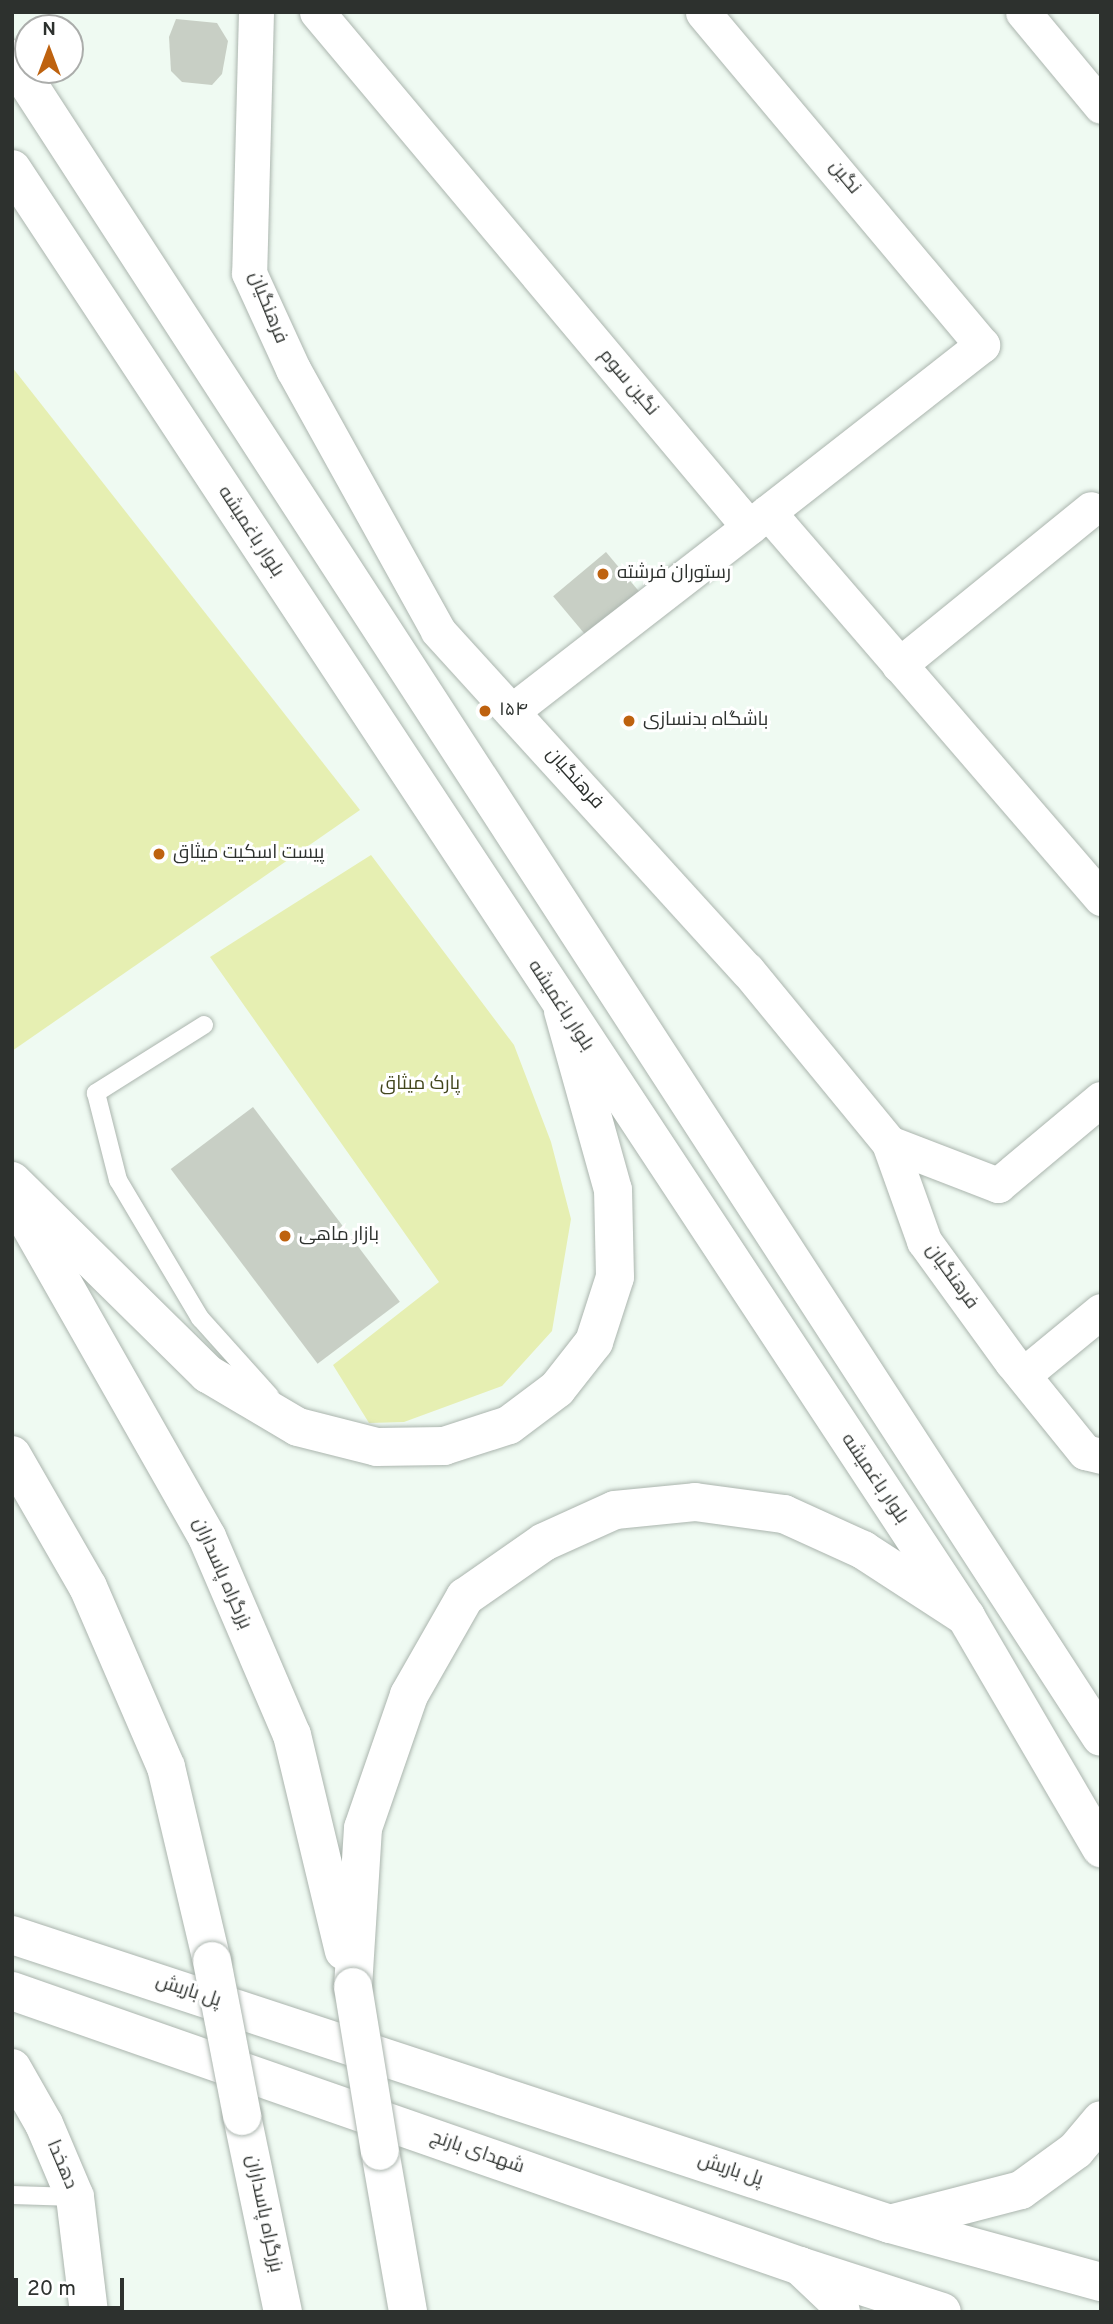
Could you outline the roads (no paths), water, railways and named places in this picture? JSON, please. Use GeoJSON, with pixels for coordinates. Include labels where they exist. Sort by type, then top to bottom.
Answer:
{"type":"FeatureCollection","features":[{"type":"Feature","properties":{"kind":"main road"},"geometry":{"type":"LineString","coordinates":[[12,59],[1101,1737]]}},
{"type":"Feature","properties":{"kind":"main road","name":"بلوار باغمیشه"},"geometry":{"type":"LineString","coordinates":[[12,169],[563,1011],[966,1617],[1101,1848]]}},
{"type":"Feature","properties":{"kind":"main road"},"geometry":{"type":"LineString","coordinates":[[12,1181],[208,1374],[298,1427],[377,1447],[444,1446],[509,1425],[557,1389],[594,1342],[615,1277],[613,1190],[563,1011]]}},
{"type":"Feature","properties":{"kind":"main road","name":"بزرگراه پاسداران"},"geometry":{"type":"LineString","coordinates":[[12,1193],[213,1550],[292,1735],[352,1987]]}},
{"type":"Feature","properties":{"kind":"main road"},"geometry":{"type":"LineString","coordinates":[[12,1455],[88,1587]]}},
{"type":"Feature","properties":{"kind":"main road"},"geometry":{"type":"LineString","coordinates":[[408,2312],[352,1987],[363,1828],[409,1695],[465,1597],[544,1542],[615,1510],[695,1502],[784,1514],[863,1550],[966,1617]]}},
{"type":"Feature","properties":{"kind":"main road"},"geometry":{"type":"LineString","coordinates":[[12,1506],[88,1587]]}},
{"type":"Feature","properties":{"kind":"main road","name":"بزرگراه پاسداران"},"geometry":{"type":"LineString","coordinates":[[88,1587],[166,1767],[212,1961],[283,2312]]}},
{"type":"Feature","properties":{"kind":"main road","name":"پل باریش"},"geometry":{"type":"LineString","coordinates":[[12,1935],[891,2224],[1101,2282]]}},
{"type":"Feature","properties":{"kind":"main road","name":"شهدای بارنج"},"geometry":{"type":"LineString","coordinates":[[12,1991],[800,2266],[942,2312]]}},
{"type":"Feature","properties":{"kind":"main road","name":"دهخدا"},"geometry":{"type":"LineString","coordinates":[[12,2068],[44,2124],[75,2197],[89,2312]]}},
{"type":"Feature","properties":{"kind":"main road"},"geometry":{"type":"LineString","coordinates":[[891,2224],[1021,2190],[1076,2150],[1101,2120]]}},
{"type":"Feature","properties":{"kind":"main road"},"geometry":{"type":"LineString","coordinates":[[800,2266],[838,2302],[841,2312]]}},
{"type":"Feature","properties":{"kind":"street","name":"فرهنگیان"},"geometry":{"type":"LineString","coordinates":[[256,12],[250,273],[293,369],[438,631],[747,970],[888,1143],[924,1241],[1023,1375],[1086,1452],[1101,1456]]}},
{"type":"Feature","properties":{"kind":"street","name":"نگین سوم"},"geometry":{"type":"LineString","coordinates":[[317,12],[758,519],[899,665],[1101,898]]}},
{"type":"Feature","properties":{"kind":"street","name":"نگین"},"geometry":{"type":"LineString","coordinates":[[704,12],[982,345],[758,519]]}},
{"type":"Feature","properties":{"kind":"street"},"geometry":{"type":"LineString","coordinates":[[1023,12],[1101,106]]}},
{"type":"Feature","properties":{"kind":"street"},"geometry":{"type":"LineString","coordinates":[[899,665],[1091,509]]}},
{"type":"Feature","properties":{"kind":"street"},"geometry":{"type":"LineString","coordinates":[[512,711],[758,519]]}},
{"type":"Feature","properties":{"kind":"street"},"geometry":{"type":"LineString","coordinates":[[399,656],[438,631]]}},
{"type":"Feature","properties":{"kind":"street"},"geometry":{"type":"LineString","coordinates":[[888,1143],[998,1185],[1096,1113]]}},
{"type":"Feature","properties":{"kind":"street"},"geometry":{"type":"LineString","coordinates":[[1023,1375],[1101,1311]]}},
{"type":"Feature","properties":{"kind":"lane"},"geometry":{"type":"LineString","coordinates":[[204,1025],[96,1093],[118,1180],[193,1306],[298,1427]]}},
{"type":"Feature","properties":{"kind":"lane"},"geometry":{"type":"LineString","coordinates":[[12,2195],[75,2197]]}},
{"type":"Feature","properties":{"kind":"place","name":"رستوران فرشته"},"geometry":{"type":"Point","coordinates":[603,574]}},
{"type":"Feature","properties":{"kind":"place","name":"۱۵۴"},"geometry":{"type":"Point","coordinates":[485,711]}},
{"type":"Feature","properties":{"kind":"place","name":"باشگاه بدنسازی"},"geometry":{"type":"Point","coordinates":[629,721]}},
{"type":"Feature","properties":{"kind":"place","name":"پیست اسکیت میثاق"},"geometry":{"type":"Point","coordinates":[159,854]}},
{"type":"Feature","properties":{"kind":"place","name":"بازار ماهی"},"geometry":{"type":"Point","coordinates":[285,1236]}},
{"type":"Feature","properties":{"kind":"park label","name":"پارک میثاق"},"geometry":{"type":"Point","coordinates":[420,1085]}}]}
